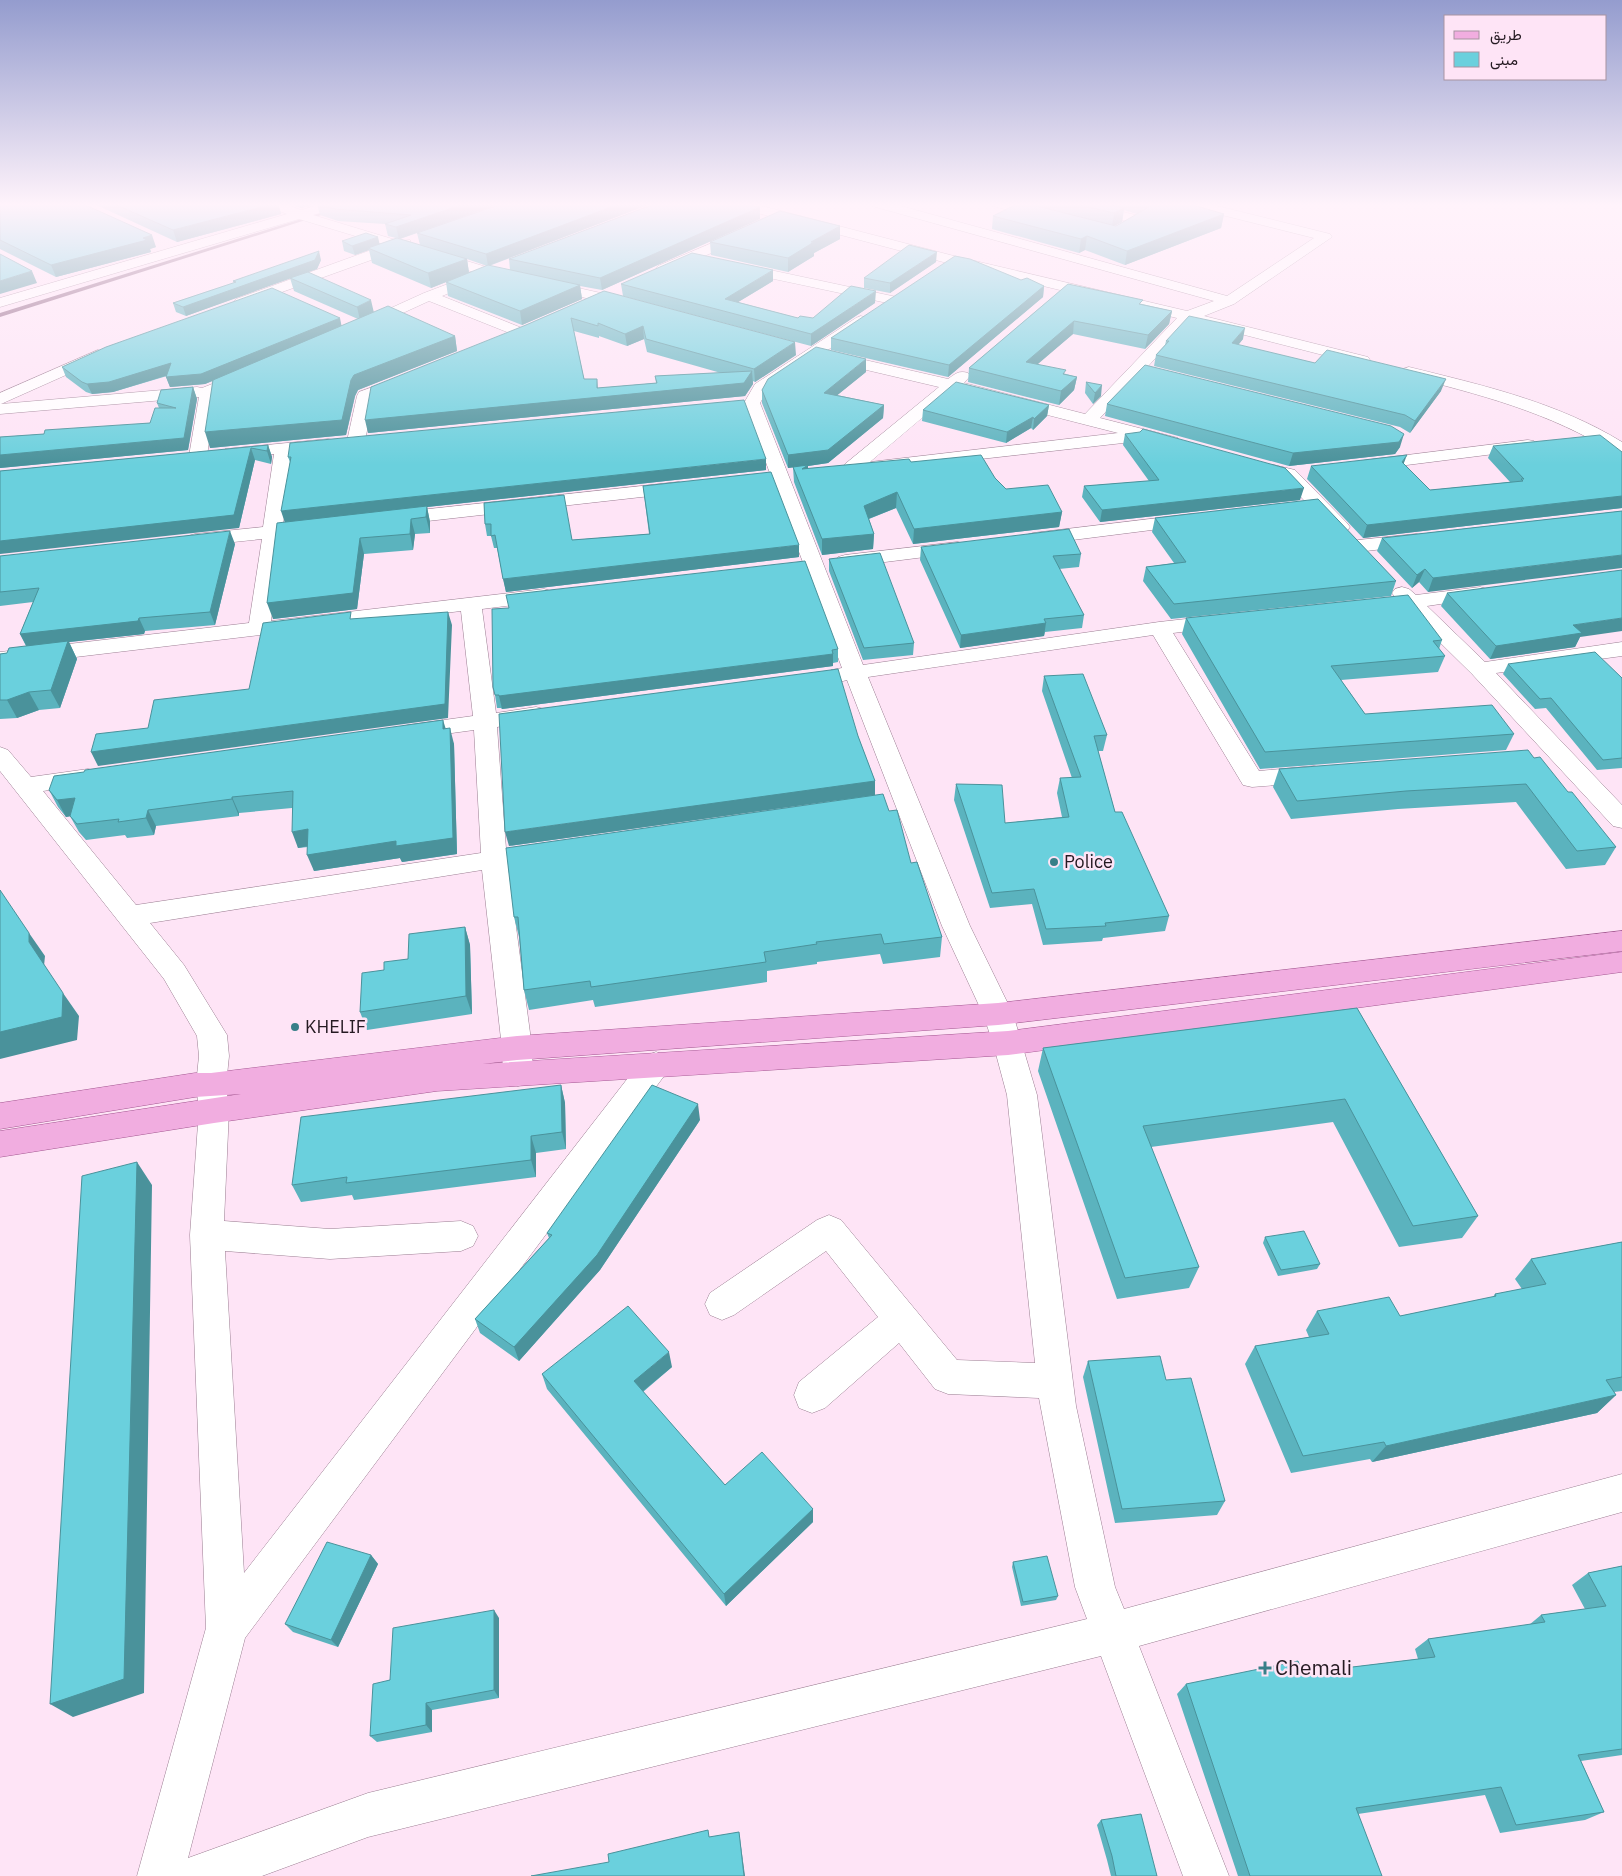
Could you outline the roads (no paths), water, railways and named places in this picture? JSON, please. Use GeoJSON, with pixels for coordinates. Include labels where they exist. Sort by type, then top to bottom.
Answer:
{"type":"FeatureCollection","features":[{"type":"Feature","properties":{"kind":"main road"},"geometry":{"type":"LineString","coordinates":[[0,1144],[212,1097],[437,1079],[518,1061],[998,1014],[1622,941]]}},
{"type":"Feature","properties":{"kind":"main road"},"geometry":{"type":"LineString","coordinates":[[518,1061],[656,1064],[1008,1043],[1622,962]]}},
{"type":"Feature","properties":{"kind":"main road"},"geometry":{"type":"LineString","coordinates":[[0,1116],[195,1085],[212,1097]]}},
{"type":"Feature","properties":{"kind":"street"},"geometry":{"type":"LineString","coordinates":[[0,303],[42,291]]}},
{"type":"Feature","properties":{"kind":"street"},"geometry":{"type":"LineString","coordinates":[[230,306],[273,291]]}},
{"type":"Feature","properties":{"kind":"street"},"geometry":{"type":"LineString","coordinates":[[276,291],[292,298]]}},
{"type":"Feature","properties":{"kind":"street"},"geometry":{"type":"LineString","coordinates":[[354,328],[443,291]]}},
{"type":"Feature","properties":{"kind":"street"},"geometry":{"type":"LineString","coordinates":[[573,291],[652,310]]}},
{"type":"Feature","properties":{"kind":"street"},"geometry":{"type":"LineString","coordinates":[[580,308],[619,291]]}},
{"type":"Feature","properties":{"kind":"street"},"geometry":{"type":"LineString","coordinates":[[907,291],[803,351],[742,404],[780,477],[804,566],[855,672],[897,802],[998,1014],[1008,1043],[1022,1096],[1055,1381],[1095,1587],[1206,1876]]}},
{"type":"Feature","properties":{"kind":"street"},"geometry":{"type":"LineString","coordinates":[[1053,298],[1062,291]]}},
{"type":"Feature","properties":{"kind":"street"},"geometry":{"type":"LineString","coordinates":[[1084,291],[1375,363]]}},
{"type":"Feature","properties":{"kind":"street"},"geometry":{"type":"LineString","coordinates":[[1188,291],[1229,302]]}},
{"type":"Feature","properties":{"kind":"street"},"geometry":{"type":"LineString","coordinates":[[1089,420],[1186,317],[1229,302],[1246,291]]}},
{"type":"Feature","properties":{"kind":"street"},"geometry":{"type":"LineString","coordinates":[[429,296],[522,333]]}},
{"type":"Feature","properties":{"kind":"street"},"geometry":{"type":"LineString","coordinates":[[503,341],[538,326]]}},
{"type":"Feature","properties":{"kind":"street"},"geometry":{"type":"LineString","coordinates":[[0,398],[112,349]]}},
{"type":"Feature","properties":{"kind":"street"},"geometry":{"type":"LineString","coordinates":[[803,351],[952,385],[1187,446]]}},
{"type":"Feature","properties":{"kind":"street"},"geometry":{"type":"LineString","coordinates":[[973,366],[952,385],[842,469],[1150,436]]}},
{"type":"Feature","properties":{"kind":"street"},"geometry":{"type":"LineString","coordinates":[[1394,368],[1528,404],[1604,436],[1622,450]]}},
{"type":"Feature","properties":{"kind":"street"},"geometry":{"type":"LineString","coordinates":[[0,409],[208,391],[262,369]]}},
{"type":"Feature","properties":{"kind":"street"},"geometry":{"type":"LineString","coordinates":[[1138,369],[1157,374]]}},
{"type":"Feature","properties":{"kind":"street"},"geometry":{"type":"LineString","coordinates":[[356,441],[365,396],[420,374]]}},
{"type":"Feature","properties":{"kind":"street"},"geometry":{"type":"LineString","coordinates":[[198,456],[208,391]]}},
{"type":"Feature","properties":{"kind":"street"},"geometry":{"type":"LineString","coordinates":[[1575,440],[1604,436]]}},
{"type":"Feature","properties":{"kind":"street"},"geometry":{"type":"LineString","coordinates":[[178,458],[376,439]]}},
{"type":"Feature","properties":{"kind":"street"},"geometry":{"type":"LineString","coordinates":[[1410,442],[1432,457]]}},
{"type":"Feature","properties":{"kind":"street"},"geometry":{"type":"LineString","coordinates":[[1346,467],[1547,443]]}},
{"type":"Feature","properties":{"kind":"street"},"geometry":{"type":"LineString","coordinates":[[259,628],[284,448]]}},
{"type":"Feature","properties":{"kind":"street"},"geometry":{"type":"LineString","coordinates":[[1261,466],[1289,474],[1308,472]]}},
{"type":"Feature","properties":{"kind":"street"},"geometry":{"type":"LineString","coordinates":[[1289,474],[1365,553],[1436,537]]}},
{"type":"Feature","properties":{"kind":"street"},"geometry":{"type":"LineString","coordinates":[[370,521],[692,486]]}},
{"type":"Feature","properties":{"kind":"street"},"geometry":{"type":"LineString","coordinates":[[1290,508],[1320,505]]}},
{"type":"Feature","properties":{"kind":"street"},"geometry":{"type":"LineString","coordinates":[[1012,541],[1211,518]]}},
{"type":"Feature","properties":{"kind":"street"},"geometry":{"type":"LineString","coordinates":[[175,543],[331,525]]}},
{"type":"Feature","properties":{"kind":"street"},"geometry":{"type":"LineString","coordinates":[[804,566],[973,546]]}},
{"type":"Feature","properties":{"kind":"street"},"geometry":{"type":"LineString","coordinates":[[1391,581],[1480,669],[1622,820]]}},
{"type":"Feature","properties":{"kind":"street"},"geometry":{"type":"LineString","coordinates":[[1353,608],[1497,591]]}},
{"type":"Feature","properties":{"kind":"street"},"geometry":{"type":"LineString","coordinates":[[0,659],[559,594]]}},
{"type":"Feature","properties":{"kind":"street"},"geometry":{"type":"LineString","coordinates":[[471,604],[484,721],[494,859],[518,1061]]}},
{"type":"Feature","properties":{"kind":"street"},"geometry":{"type":"LineString","coordinates":[[816,678],[1159,628],[1246,619]]}},
{"type":"Feature","properties":{"kind":"street"},"geometry":{"type":"LineString","coordinates":[[1159,628],[1252,779],[1331,773]]}},
{"type":"Feature","properties":{"kind":"street"},"geometry":{"type":"LineString","coordinates":[[1480,669],[1622,649]]}},
{"type":"Feature","properties":{"kind":"street"},"geometry":{"type":"LineString","coordinates":[[387,735],[553,712]]}},
{"type":"Feature","properties":{"kind":"street"},"geometry":{"type":"LineString","coordinates":[[0,755],[174,972],[212,1035],[214,1056],[207,1235],[227,1628],[160,1876]]}},
{"type":"Feature","properties":{"kind":"street"},"geometry":{"type":"LineString","coordinates":[[1530,758],[1559,755]]}},
{"type":"Feature","properties":{"kind":"street"},"geometry":{"type":"LineString","coordinates":[[25,786],[113,773]]}},
{"type":"Feature","properties":{"kind":"street"},"geometry":{"type":"LineString","coordinates":[[129,916],[563,849]]}},
{"type":"Feature","properties":{"kind":"street"},"geometry":{"type":"LineString","coordinates":[[227,1628],[656,1064]]}},
{"type":"Feature","properties":{"kind":"street"},"geometry":{"type":"LineString","coordinates":[[722,1304],[828,1230],[948,1377],[1055,1381]]}},
{"type":"Feature","properties":{"kind":"street"},"geometry":{"type":"LineString","coordinates":[[207,1235],[330,1244],[461,1236]]}},
{"type":"Feature","properties":{"kind":"street"},"geometry":{"type":"LineString","coordinates":[[812,1395],[901,1318]]}},
{"type":"Feature","properties":{"kind":"street"},"geometry":{"type":"LineString","coordinates":[[199,1876],[368,1814],[1112,1633],[1622,1492]]}},
{"type":"Feature","properties":{"kind":"waterway"},"geometry":{"type":"LineString","coordinates":[[0,315],[78,291]]}},
{"type":"Feature","properties":{"kind":"place","name":"Police"},"geometry":{"type":"Point","coordinates":[1054,862]}},
{"type":"Feature","properties":{"kind":"place","name":"KHELIF"},"geometry":{"type":"Point","coordinates":[295,1027]}},
{"type":"Feature","properties":{"kind":"place","name":"Chemali"},"geometry":{"type":"Point","coordinates":[1265,1668]}}]}
